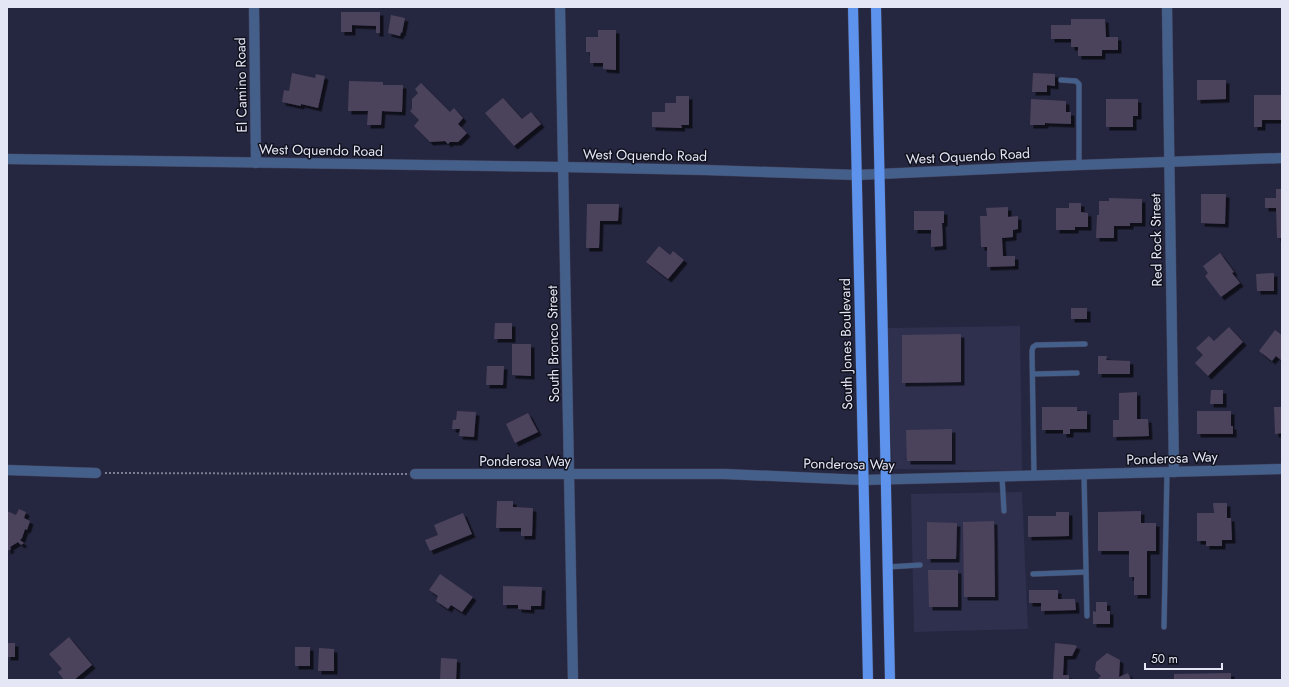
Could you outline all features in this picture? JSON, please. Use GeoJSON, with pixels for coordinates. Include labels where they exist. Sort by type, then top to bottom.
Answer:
{"type":"FeatureCollection","features":[{"type":"Feature","properties":{"kind":"main road","name":"South Jones Boulevard"},"geometry":{"type":"LineString","coordinates":[[853,7],[868,680]]}},
{"type":"Feature","properties":{"kind":"main road"},"geometry":{"type":"LineString","coordinates":[[876,7],[890,680]]}},
{"type":"Feature","properties":{"kind":"street","name":"El Camino Road"},"geometry":{"type":"LineString","coordinates":[[254,7],[256,163]]}},
{"type":"Feature","properties":{"kind":"street","name":"South Bronco Street"},"geometry":{"type":"LineString","coordinates":[[560,7],[573,680]]}},
{"type":"Feature","properties":{"kind":"street","name":"Red Rock Street"},"geometry":{"type":"LineString","coordinates":[[1167,7],[1170,472]]}},
{"type":"Feature","properties":{"kind":"street","name":"West Oquendo Road"},"geometry":{"type":"LineString","coordinates":[[7,159],[563,167],[857,175],[1282,158]]}},
{"type":"Feature","properties":{"kind":"street","name":"Ponderosa Way"},"geometry":{"type":"LineString","coordinates":[[415,474],[725,474],[863,480],[1282,469]]}},
{"type":"Feature","properties":{"kind":"street"},"geometry":{"type":"LineString","coordinates":[[7,470],[96,473]]}},
{"type":"Feature","properties":{"kind":"lane"},"geometry":{"type":"LineString","coordinates":[[1061,80],[1076,81],[1079,84],[1079,165]]}},
{"type":"Feature","properties":{"kind":"lane"},"geometry":{"type":"LineString","coordinates":[[1034,475],[1033,347],[1036,345],[1085,344]]}},
{"type":"Feature","properties":{"kind":"lane"},"geometry":{"type":"LineString","coordinates":[[1033,374],[1077,373]]}},
{"type":"Feature","properties":{"kind":"lane"},"geometry":{"type":"LineString","coordinates":[[1164,627],[1170,472]]}},
{"type":"Feature","properties":{"kind":"lane"},"geometry":{"type":"LineString","coordinates":[[1084,474],[1087,616]]}},
{"type":"Feature","properties":{"kind":"lane"},"geometry":{"type":"LineString","coordinates":[[1002,476],[1004,511]]}},
{"type":"Feature","properties":{"kind":"lane"},"geometry":{"type":"LineString","coordinates":[[888,567],[920,565]]}},
{"type":"Feature","properties":{"kind":"lane"},"geometry":{"type":"LineString","coordinates":[[1033,574],[1086,572]]}},
{"type":"Feature","properties":{"kind":"path"},"geometry":{"type":"LineString","coordinates":[[96,473],[415,474]]}},
{"type":"Feature","properties":{"kind":"shaded area"},"geometry":{"type":"Polygon","coordinates":[[[1020,326],[1022,471],[892,469],[887,328],[1020,326]]]}},
{"type":"Feature","properties":{"kind":"shaded area"},"geometry":{"type":"Polygon","coordinates":[[[1022,492],[1028,629],[914,632],[911,494],[1022,492]]]}},
{"type":"Feature","properties":{"kind":"building"},"geometry":{"type":"Polygon","coordinates":[[[341,12],[380,12],[380,33],[376,33],[376,26],[352,25],[352,32],[341,32],[341,12]]]}},
{"type":"Feature","properties":{"kind":"building"},"geometry":{"type":"Polygon","coordinates":[[[391,15],[405,18],[400,36],[388,33],[391,15]]]}},
{"type":"Feature","properties":{"kind":"building"},"geometry":{"type":"Polygon","coordinates":[[[1071,19],[1105,19],[1106,37],[1118,37],[1118,50],[1102,50],[1102,56],[1078,56],[1078,47],[1071,47],[1071,39],[1051,39],[1051,25],[1071,25],[1071,19]]]}},
{"type":"Feature","properties":{"kind":"building"},"geometry":{"type":"Polygon","coordinates":[[[598,30],[616,30],[616,70],[603,69],[603,63],[590,63],[590,52],[586,52],[586,37],[598,37],[598,30]]]}},
{"type":"Feature","properties":{"kind":"building"},"geometry":{"type":"Polygon","coordinates":[[[292,73],[315,78],[316,74],[325,76],[318,108],[282,102],[284,90],[289,91],[292,73]]]}},
{"type":"Feature","properties":{"kind":"building"},"geometry":{"type":"Polygon","coordinates":[[[1033,73],[1055,74],[1055,86],[1047,85],[1047,92],[1032,92],[1033,73]]]}},
{"type":"Feature","properties":{"kind":"building"},"geometry":{"type":"Polygon","coordinates":[[[1197,80],[1226,80],[1226,99],[1197,100],[1197,80]]]}},
{"type":"Feature","properties":{"kind":"building"},"geometry":{"type":"Polygon","coordinates":[[[349,81],[383,82],[383,85],[403,85],[402,112],[382,111],[381,125],[367,125],[368,111],[348,111],[349,81]]]}},
{"type":"Feature","properties":{"kind":"building"},"geometry":{"type":"Polygon","coordinates":[[[421,83],[450,112],[454,108],[463,118],[458,124],[467,133],[458,142],[450,142],[448,144],[445,141],[430,142],[414,126],[419,120],[410,111],[412,109],[412,99],[418,93],[415,89],[421,83]]]}},
{"type":"Feature","properties":{"kind":"building"},"geometry":{"type":"Polygon","coordinates":[[[1254,95],[1282,95],[1282,120],[1262,120],[1262,127],[1254,127],[1254,95]]]}},
{"type":"Feature","properties":{"kind":"building"},"geometry":{"type":"Polygon","coordinates":[[[676,96],[689,96],[689,125],[681,125],[682,128],[652,127],[652,112],[665,112],[665,103],[676,103],[676,96]]]}},
{"type":"Feature","properties":{"kind":"building"},"geometry":{"type":"Polygon","coordinates":[[[503,98],[522,119],[531,112],[541,124],[514,146],[485,113],[503,98]]]}},
{"type":"Feature","properties":{"kind":"building"},"geometry":{"type":"Polygon","coordinates":[[[1031,99],[1066,101],[1066,112],[1071,112],[1071,124],[1045,123],[1045,125],[1030,125],[1031,99]]]}},
{"type":"Feature","properties":{"kind":"building"},"geometry":{"type":"Polygon","coordinates":[[[1106,99],[1138,99],[1138,116],[1133,116],[1133,127],[1106,127],[1106,99]]]}},
{"type":"Feature","properties":{"kind":"building"},"geometry":{"type":"Polygon","coordinates":[[[1276,189],[1282,189],[1282,238],[1277,238],[1276,208],[1265,208],[1265,198],[1276,198],[1276,189]]]}},
{"type":"Feature","properties":{"kind":"building"},"geometry":{"type":"Polygon","coordinates":[[[1201,194],[1226,194],[1225,224],[1201,223],[1201,194]]]}},
{"type":"Feature","properties":{"kind":"building"},"geometry":{"type":"Polygon","coordinates":[[[1109,198],[1142,199],[1142,223],[1130,223],[1130,226],[1114,226],[1114,238],[1096,238],[1099,201],[1109,201],[1109,198]]]}},
{"type":"Feature","properties":{"kind":"building"},"geometry":{"type":"Polygon","coordinates":[[[1069,203],[1081,203],[1081,212],[1088,213],[1088,227],[1075,227],[1075,230],[1056,230],[1056,208],[1069,208],[1069,203]]]}},
{"type":"Feature","properties":{"kind":"building"},"geometry":{"type":"Polygon","coordinates":[[[587,204],[619,204],[618,221],[600,221],[599,248],[586,248],[587,204]]]}},
{"type":"Feature","properties":{"kind":"building"},"geometry":{"type":"Polygon","coordinates":[[[1008,207],[1008,217],[1018,216],[1018,229],[1013,230],[1013,237],[1002,238],[1003,256],[1015,256],[1015,266],[987,267],[987,247],[981,247],[980,216],[987,216],[986,208],[1008,207]]]}},
{"type":"Feature","properties":{"kind":"building"},"geometry":{"type":"Polygon","coordinates":[[[914,211],[944,211],[944,223],[942,223],[943,246],[931,247],[931,230],[914,230],[914,211]]]}},
{"type":"Feature","properties":{"kind":"building"},"geometry":{"type":"Polygon","coordinates":[[[659,246],[670,255],[673,251],[684,260],[668,279],[646,262],[659,246]]]}},
{"type":"Feature","properties":{"kind":"building"},"geometry":{"type":"Polygon","coordinates":[[[1220,253],[1240,283],[1221,297],[1205,276],[1208,273],[1203,266],[1220,253]]]}},
{"type":"Feature","properties":{"kind":"building"},"geometry":{"type":"Polygon","coordinates":[[[1274,273],[1274,291],[1257,291],[1256,274],[1274,273]]]}},
{"type":"Feature","properties":{"kind":"building"},"geometry":{"type":"Polygon","coordinates":[[[1071,308],[1087,308],[1087,319],[1071,319],[1071,308]]]}},
{"type":"Feature","properties":{"kind":"building"},"geometry":{"type":"Polygon","coordinates":[[[495,323],[512,323],[512,339],[494,339],[495,323]]]}},
{"type":"Feature","properties":{"kind":"building"},"geometry":{"type":"Polygon","coordinates":[[[1229,327],[1243,342],[1208,376],[1195,363],[1203,355],[1196,348],[1209,336],[1214,341],[1229,327]]]}},
{"type":"Feature","properties":{"kind":"building"},"geometry":{"type":"Polygon","coordinates":[[[1275,330],[1282,335],[1282,361],[1276,356],[1272,361],[1259,351],[1275,330]]]}},
{"type":"Feature","properties":{"kind":"building"},"geometry":{"type":"Polygon","coordinates":[[[961,334],[961,382],[902,383],[902,335],[961,334]]]}},
{"type":"Feature","properties":{"kind":"building"},"geometry":{"type":"Polygon","coordinates":[[[512,344],[531,344],[531,376],[512,375],[512,344]]]}},
{"type":"Feature","properties":{"kind":"building"},"geometry":{"type":"Polygon","coordinates":[[[1098,356],[1107,356],[1106,360],[1130,361],[1130,374],[1098,374],[1098,356]]]}},
{"type":"Feature","properties":{"kind":"building"},"geometry":{"type":"Polygon","coordinates":[[[487,366],[504,366],[503,385],[486,385],[487,366]]]}},
{"type":"Feature","properties":{"kind":"building"},"geometry":{"type":"Polygon","coordinates":[[[1211,390],[1223,390],[1223,404],[1210,404],[1211,390]]]}},
{"type":"Feature","properties":{"kind":"building"},"geometry":{"type":"Polygon","coordinates":[[[1137,392],[1137,419],[1148,419],[1149,436],[1113,437],[1113,420],[1119,420],[1119,393],[1137,392]]]}},
{"type":"Feature","properties":{"kind":"building"},"geometry":{"type":"Polygon","coordinates":[[[1042,407],[1077,407],[1077,411],[1087,411],[1087,429],[1070,429],[1070,434],[1063,434],[1063,430],[1042,430],[1042,407]]]}},
{"type":"Feature","properties":{"kind":"building"},"geometry":{"type":"Polygon","coordinates":[[[1274,407],[1282,407],[1282,433],[1275,434],[1274,407]]]}},
{"type":"Feature","properties":{"kind":"building"},"geometry":{"type":"Polygon","coordinates":[[[457,411],[476,412],[474,437],[459,436],[460,429],[452,429],[453,420],[456,420],[457,411]]]}},
{"type":"Feature","properties":{"kind":"building"},"geometry":{"type":"Polygon","coordinates":[[[1197,411],[1231,411],[1231,426],[1233,426],[1233,434],[1197,434],[1197,411]]]}},
{"type":"Feature","properties":{"kind":"building"},"geometry":{"type":"Polygon","coordinates":[[[528,413],[538,432],[515,443],[506,424],[528,413]]]}},
{"type":"Feature","properties":{"kind":"building"},"geometry":{"type":"Polygon","coordinates":[[[952,429],[952,461],[907,461],[906,430],[952,429]]]}},
{"type":"Feature","properties":{"kind":"building"},"geometry":{"type":"Polygon","coordinates":[[[497,501],[513,501],[513,507],[533,508],[532,536],[521,536],[521,528],[496,528],[497,501]]]}},
{"type":"Feature","properties":{"kind":"building"},"geometry":{"type":"Polygon","coordinates":[[[1213,503],[1227,503],[1227,518],[1231,518],[1232,540],[1222,540],[1222,546],[1206,546],[1206,541],[1197,541],[1197,513],[1214,513],[1213,503]]]}},
{"type":"Feature","properties":{"kind":"building"},"geometry":{"type":"Polygon","coordinates":[[[19,509],[26,512],[24,518],[30,521],[27,530],[25,529],[20,540],[24,543],[21,545],[18,542],[7,551],[7,511],[16,515],[19,509]]]}},
{"type":"Feature","properties":{"kind":"building"},"geometry":{"type":"Polygon","coordinates":[[[1141,511],[1141,523],[1156,523],[1156,551],[1147,551],[1147,595],[1134,595],[1134,577],[1129,577],[1129,551],[1098,551],[1098,512],[1141,511]]]}},
{"type":"Feature","properties":{"kind":"building"},"geometry":{"type":"Polygon","coordinates":[[[1056,512],[1069,512],[1069,536],[1028,537],[1028,516],[1056,516],[1056,512]]]}},
{"type":"Feature","properties":{"kind":"building"},"geometry":{"type":"Polygon","coordinates":[[[463,513],[472,534],[430,551],[425,540],[438,535],[434,525],[463,513]]]}},
{"type":"Feature","properties":{"kind":"building"},"geometry":{"type":"Polygon","coordinates":[[[994,521],[995,597],[964,597],[963,522],[994,521]]]}},
{"type":"Feature","properties":{"kind":"building"},"geometry":{"type":"Polygon","coordinates":[[[927,522],[957,523],[956,559],[927,559],[927,522]]]}},
{"type":"Feature","properties":{"kind":"building"},"geometry":{"type":"Polygon","coordinates":[[[928,570],[958,570],[958,607],[929,607],[928,570]]]}},
{"type":"Feature","properties":{"kind":"building"},"geometry":{"type":"Polygon","coordinates":[[[440,574],[473,597],[462,612],[451,605],[448,609],[436,601],[438,596],[429,590],[440,574]]]}},
{"type":"Feature","properties":{"kind":"building"},"geometry":{"type":"Polygon","coordinates":[[[503,586],[542,587],[541,606],[531,606],[531,610],[518,609],[518,605],[503,605],[503,586]]]}},
{"type":"Feature","properties":{"kind":"building"},"geometry":{"type":"Polygon","coordinates":[[[1029,590],[1058,590],[1058,599],[1075,599],[1076,610],[1041,611],[1041,603],[1029,603],[1029,590]]]}},
{"type":"Feature","properties":{"kind":"building"},"geometry":{"type":"Polygon","coordinates":[[[1096,602],[1107,602],[1107,611],[1110,611],[1110,624],[1093,624],[1093,611],[1096,612],[1096,602]]]}},
{"type":"Feature","properties":{"kind":"building"},"geometry":{"type":"Polygon","coordinates":[[[69,637],[92,665],[74,680],[64,680],[58,672],[62,669],[49,654],[69,637]]]}},
{"type":"Feature","properties":{"kind":"building"},"geometry":{"type":"Polygon","coordinates":[[[7,643],[15,643],[15,657],[7,657],[7,643]]]}},
{"type":"Feature","properties":{"kind":"building"},"geometry":{"type":"Polygon","coordinates":[[[1055,643],[1077,646],[1072,656],[1064,656],[1063,675],[1069,675],[1069,680],[1053,680],[1055,643]]]}},
{"type":"Feature","properties":{"kind":"building"},"geometry":{"type":"Polygon","coordinates":[[[295,647],[310,647],[310,666],[295,666],[295,647]]]}},
{"type":"Feature","properties":{"kind":"building"},"geometry":{"type":"Polygon","coordinates":[[[319,648],[334,649],[334,671],[318,671],[319,648]]]}},
{"type":"Feature","properties":{"kind":"building"},"geometry":{"type":"Polygon","coordinates":[[[1107,653],[1120,660],[1119,677],[1128,673],[1131,680],[1097,680],[1101,676],[1095,670],[1096,662],[1107,653]]]}},
{"type":"Feature","properties":{"kind":"building"},"geometry":{"type":"Polygon","coordinates":[[[441,658],[457,659],[456,680],[440,680],[441,658]]]}},
{"type":"Feature","properties":{"kind":"building"},"geometry":{"type":"Polygon","coordinates":[[[1231,673],[1231,680],[1174,680],[1174,674],[1231,673]]]}}]}
